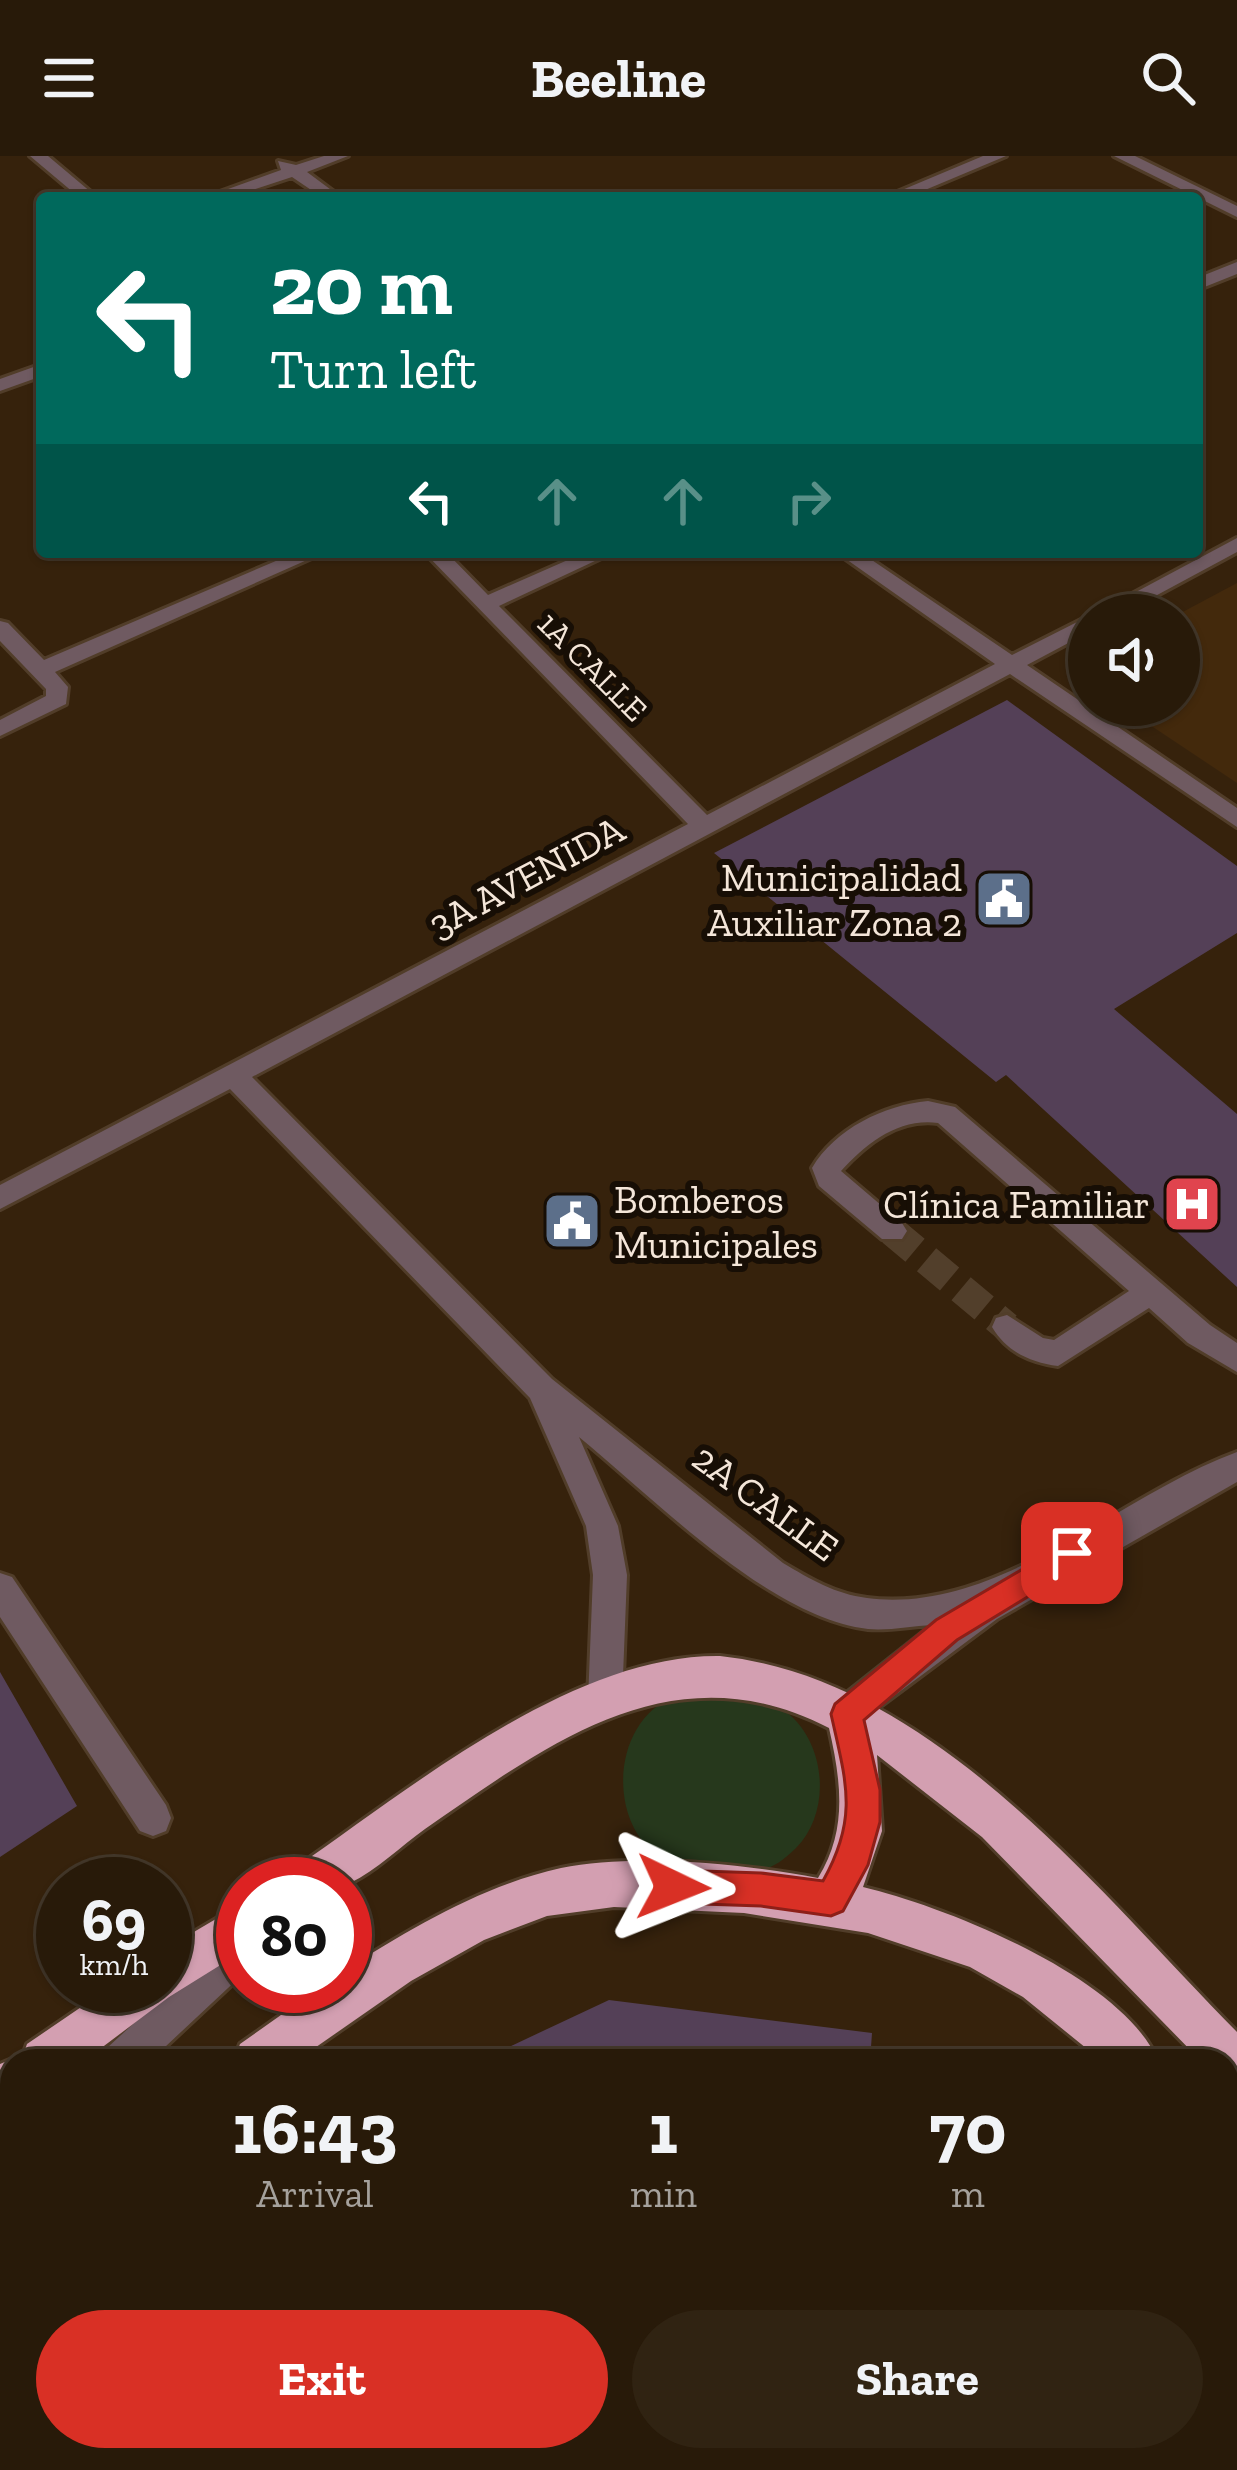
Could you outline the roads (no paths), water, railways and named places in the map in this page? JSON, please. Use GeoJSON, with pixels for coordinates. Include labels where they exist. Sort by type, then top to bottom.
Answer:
{"type":"FeatureCollection","features":[{"type":"Feature","properties":{"kind":"highway"},"geometry":{"type":"LineString","coordinates":[[350,1857],[442,1794],[605,1701],[681,1677],[721,1675],[805,1695],[903,1743],[973,1796],[1220,2049]]}},
{"type":"Feature","properties":{"kind":"highway"},"geometry":{"type":"LineString","coordinates":[[831,1899],[856,1853],[864,1822],[864,1790],[847,1714]]}},
{"type":"Feature","properties":{"kind":"highway"},"geometry":{"type":"LineString","coordinates":[[273,2049],[371,1977],[460,1927],[550,1893],[629,1884],[761,1889],[892,1913],[963,1941],[1050,1986],[1124,2049]]}},
{"type":"Feature","properties":{"kind":"highway"},"geometry":{"type":"LineString","coordinates":[[61,2049],[112,2013]]}},
{"type":"Feature","properties":{"kind":"street"},"geometry":{"type":"LineString","coordinates":[[38,156],[83,192]]}},
{"type":"Feature","properties":{"kind":"street"},"geometry":{"type":"LineString","coordinates":[[272,156],[325,192]]}},
{"type":"Feature","properties":{"kind":"street"},"geometry":{"type":"LineString","coordinates":[[229,192],[340,156]]}},
{"type":"Feature","properties":{"kind":"street"},"geometry":{"type":"LineString","coordinates":[[906,192],[998,156]]}},
{"type":"Feature","properties":{"kind":"street"},"geometry":{"type":"LineString","coordinates":[[1122,156],[1196,192]]}},
{"type":"Feature","properties":{"kind":"street"},"geometry":{"type":"LineString","coordinates":[[1203,195],[1237,212]]}},
{"type":"Feature","properties":{"kind":"street"},"geometry":{"type":"LineString","coordinates":[[1203,282],[1237,267]]}},
{"type":"Feature","properties":{"kind":"street"},"geometry":{"type":"LineString","coordinates":[[0,385],[36,372]]}},
{"type":"Feature","properties":{"kind":"street"},"geometry":{"type":"LineString","coordinates":[[1143,594],[1237,544]]}},
{"type":"Feature","properties":{"kind":"street"},"geometry":{"type":"LineString","coordinates":[[42,669],[301,558]]}},
{"type":"Feature","properties":{"kind":"street","name":"1A CALLE"},"geometry":{"type":"LineString","coordinates":[[440,558],[704,826]]}},
{"type":"Feature","properties":{"kind":"street","name":"1A CALLE"},"geometry":{"type":"LineString","coordinates":[[543,558],[560,572]]}},
{"type":"Feature","properties":{"kind":"street"},"geometry":{"type":"LineString","coordinates":[[485,604],[591,558]]}},
{"type":"Feature","properties":{"kind":"street"},"geometry":{"type":"LineString","coordinates":[[855,558],[1237,819]]}},
{"type":"Feature","properties":{"kind":"street"},"geometry":{"type":"LineString","coordinates":[[0,628],[57,687],[58,699],[0,729]]}},
{"type":"Feature","properties":{"kind":"street","name":"3A AVENIDA"},"geometry":{"type":"LineString","coordinates":[[0,1198],[1068,634]]}},
{"type":"Feature","properties":{"kind":"street","name":"2A CALLE"},"geometry":{"type":"LineString","coordinates":[[233,1076],[541,1388],[738,1550],[818,1601],[868,1614],[951,1608],[1031,1575]]}},
{"type":"Feature","properties":{"kind":"street"},"geometry":{"type":"LineString","coordinates":[[892,1231],[829,1178],[826,1168],[896,1113],[921,1108],[945,1114],[1199,1334],[1237,1360]]}},
{"type":"Feature","properties":{"kind":"street"},"geometry":{"type":"LineString","coordinates":[[1007,1327],[1036,1350],[1058,1353],[1150,1292]]}},
{"type":"Feature","properties":{"kind":"street"},"geometry":{"type":"LineString","coordinates":[[1199,1334],[1237,1390]]}},
{"type":"Feature","properties":{"kind":"street","name":"2A CALLE"},"geometry":{"type":"LineString","coordinates":[[541,1388],[602,1526],[610,1575],[605,1701]]}},
{"type":"Feature","properties":{"kind":"street"},"geometry":{"type":"LineString","coordinates":[[847,1714],[946,1630],[1031,1575],[1237,1466]]}},
{"type":"Feature","properties":{"kind":"street"},"geometry":{"type":"LineString","coordinates":[[0,1588],[153,1818]]}},
{"type":"Feature","properties":{"kind":"street"},"geometry":{"type":"LineString","coordinates":[[135,2049],[216,1973]]}},
{"type":"Feature","properties":{"kind":"tunnel"},"geometry":{"type":"LineString","coordinates":[[892,1231],[1007,1327]]}},
{"type":"Feature","properties":{"kind":"place","name":"Municipalidad Auxiliar Zona 2"},"geometry":{"type":"Point","coordinates":[1004,899]}},
{"type":"Feature","properties":{"kind":"place","name":"Clínica Familiar"},"geometry":{"type":"Point","coordinates":[1192,1204]}},
{"type":"Feature","properties":{"kind":"place","name":"Bomberos Municipales"},"geometry":{"type":"Point","coordinates":[572,1221]}}]}
